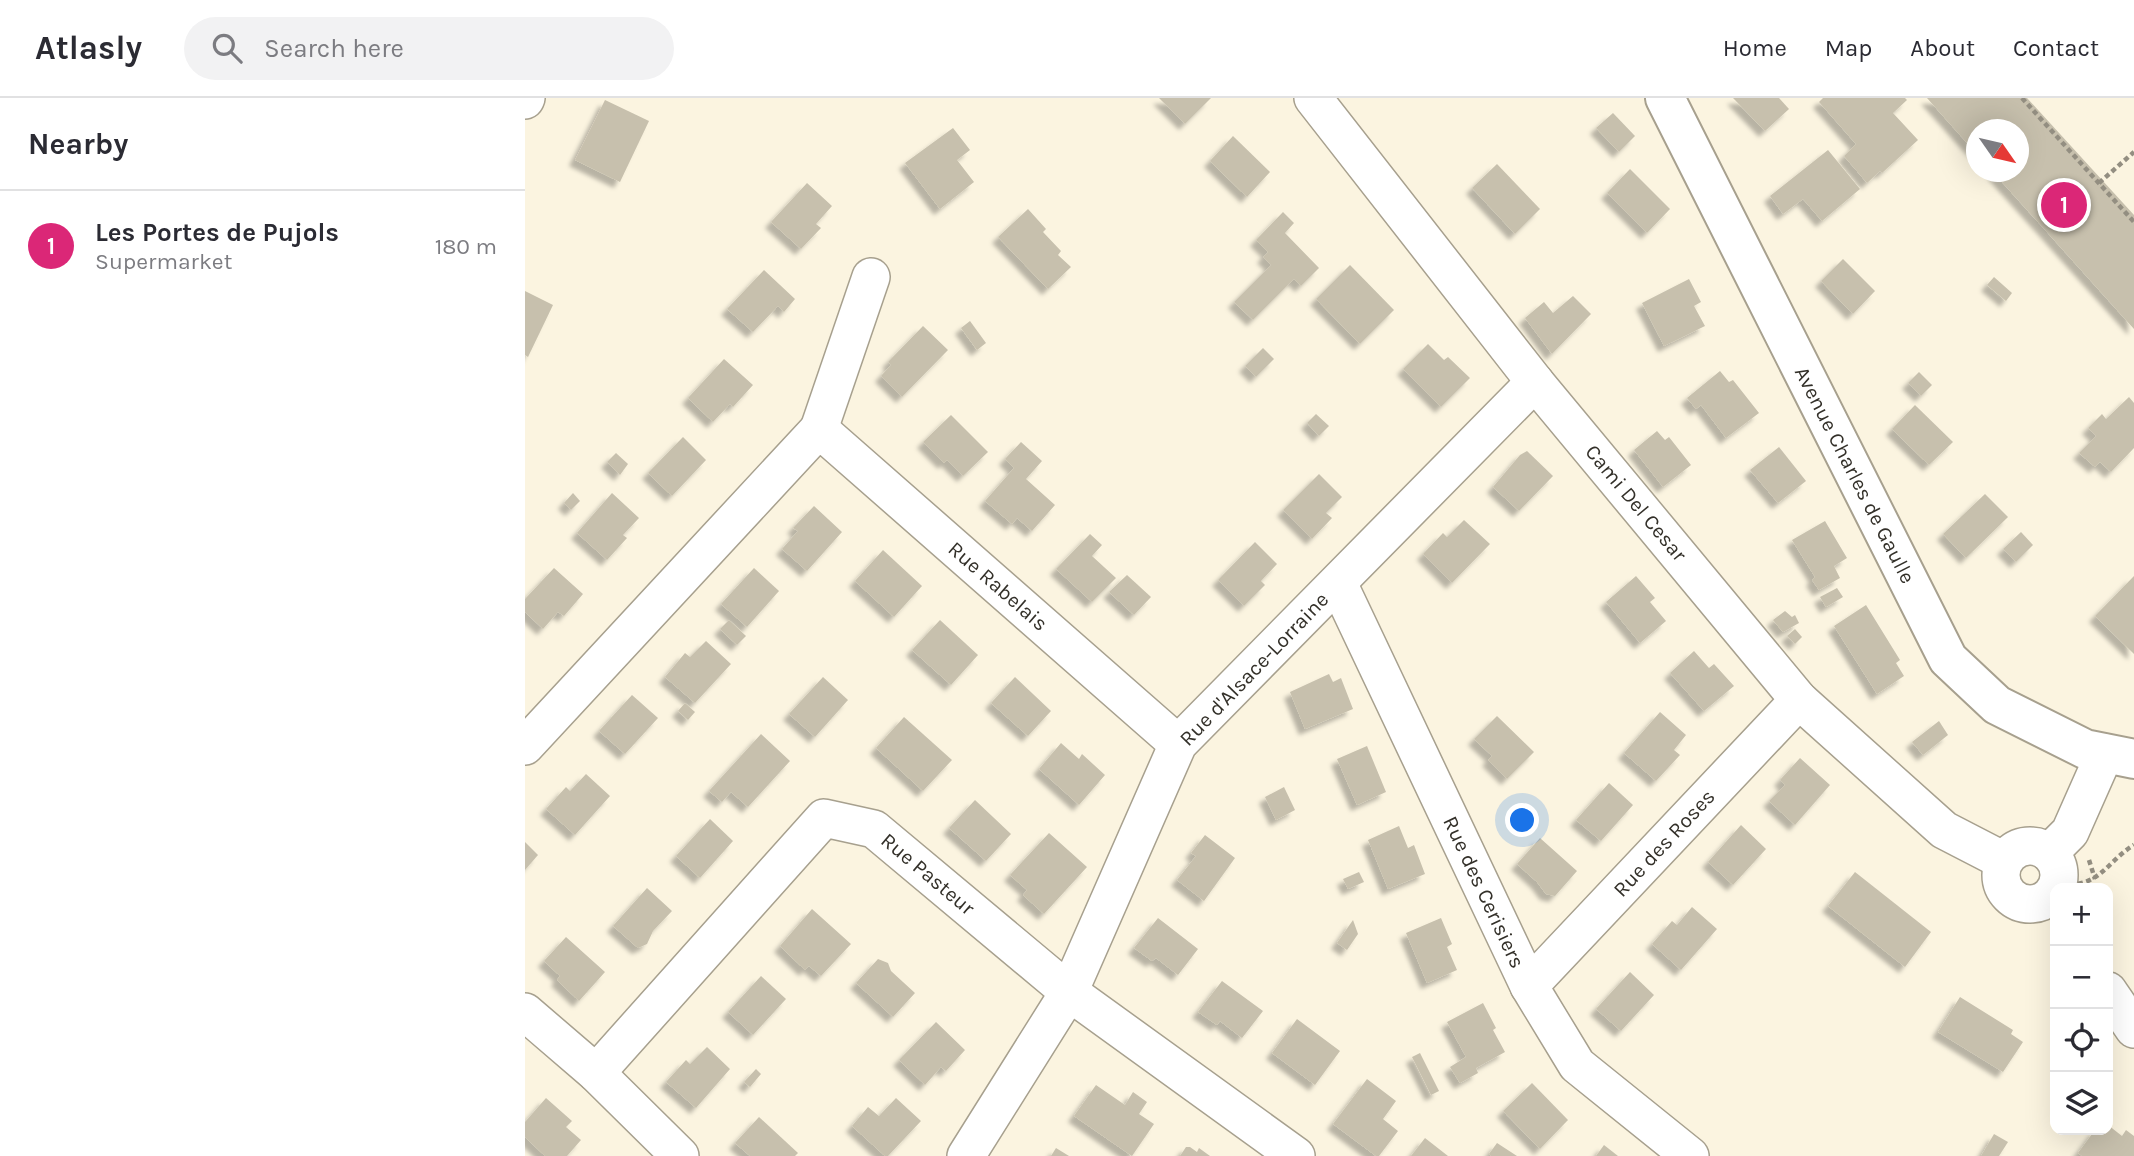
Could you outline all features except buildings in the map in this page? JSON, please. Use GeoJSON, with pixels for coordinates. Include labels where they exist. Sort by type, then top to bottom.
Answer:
{"type":"FeatureCollection","features":[{"type":"Feature","properties":{"kind":"main road","name":"Avenue Charles de Gaulle"},"geometry":{"type":"LineString","coordinates":[[1665,98],[1948,659],[1997,705],[2085,748],[2120,756]]}},
{"type":"Feature","properties":{"kind":"street","name":"Cami Del Cesar"},"geometry":{"type":"LineString","coordinates":[[1313,98],[1535,382],[1799,700],[1944,830],[2004,861]]}},
{"type":"Feature","properties":{"kind":"street"},"geometry":{"type":"LineString","coordinates":[[525,746],[819,429],[871,276]]}},
{"type":"Feature","properties":{"kind":"street","name":"Rue d'Alsace-Lorraine"},"geometry":{"type":"LineString","coordinates":[[966,1156],[1069,992],[1178,744],[1535,382]]}},
{"type":"Feature","properties":{"kind":"street","name":"Rue Rabelais"},"geometry":{"type":"LineString","coordinates":[[819,429],[1178,744]]}},
{"type":"Feature","properties":{"kind":"street","name":"Rue des Cerisiers"},"geometry":{"type":"LineString","coordinates":[[1338,583],[1529,986],[1577,1065],[1691,1156]]}},
{"type":"Feature","properties":{"kind":"street","name":"Rue des Roses"},"geometry":{"type":"LineString","coordinates":[[1529,986],[1799,700]]}},
{"type":"Feature","properties":{"kind":"street"},"geometry":{"type":"LineString","coordinates":[[2053,883],[2070,832],[2120,756]]}},
{"type":"Feature","properties":{"kind":"street","name":"Rue Pasteur"},"geometry":{"type":"LineString","coordinates":[[596,1073],[824,818],[874,829],[1069,992],[1296,1156]]}},
{"type":"Feature","properties":{"kind":"street"},"geometry":{"type":"LineString","coordinates":[[2050,883],[2030,845],[2019,847],[2004,861],[2001,873],[2003,886],[2010,897],[2021,903],[2034,904],[2050,889]]}},
{"type":"Feature","properties":{"kind":"street"},"geometry":{"type":"LineString","coordinates":[[2113,998],[2134,1029]]}},
{"type":"Feature","properties":{"kind":"street"},"geometry":{"type":"LineString","coordinates":[[525,1012],[596,1073],[680,1156]]}},
{"type":"Feature","properties":{"kind":"path"},"geometry":{"type":"LineString","coordinates":[[2022,98],[2134,222]]}},
{"type":"Feature","properties":{"kind":"path"},"geometry":{"type":"LineString","coordinates":[[2099,183],[2134,152]]}},
{"type":"Feature","properties":{"kind":"path"},"geometry":{"type":"LineString","coordinates":[[2081,883],[2095,879],[2134,845]]}},
{"type":"Feature","properties":{"kind":"place","name":"Les Portes de Pujols"},"geometry":{"type":"Point","coordinates":[2064,205]}}]}
